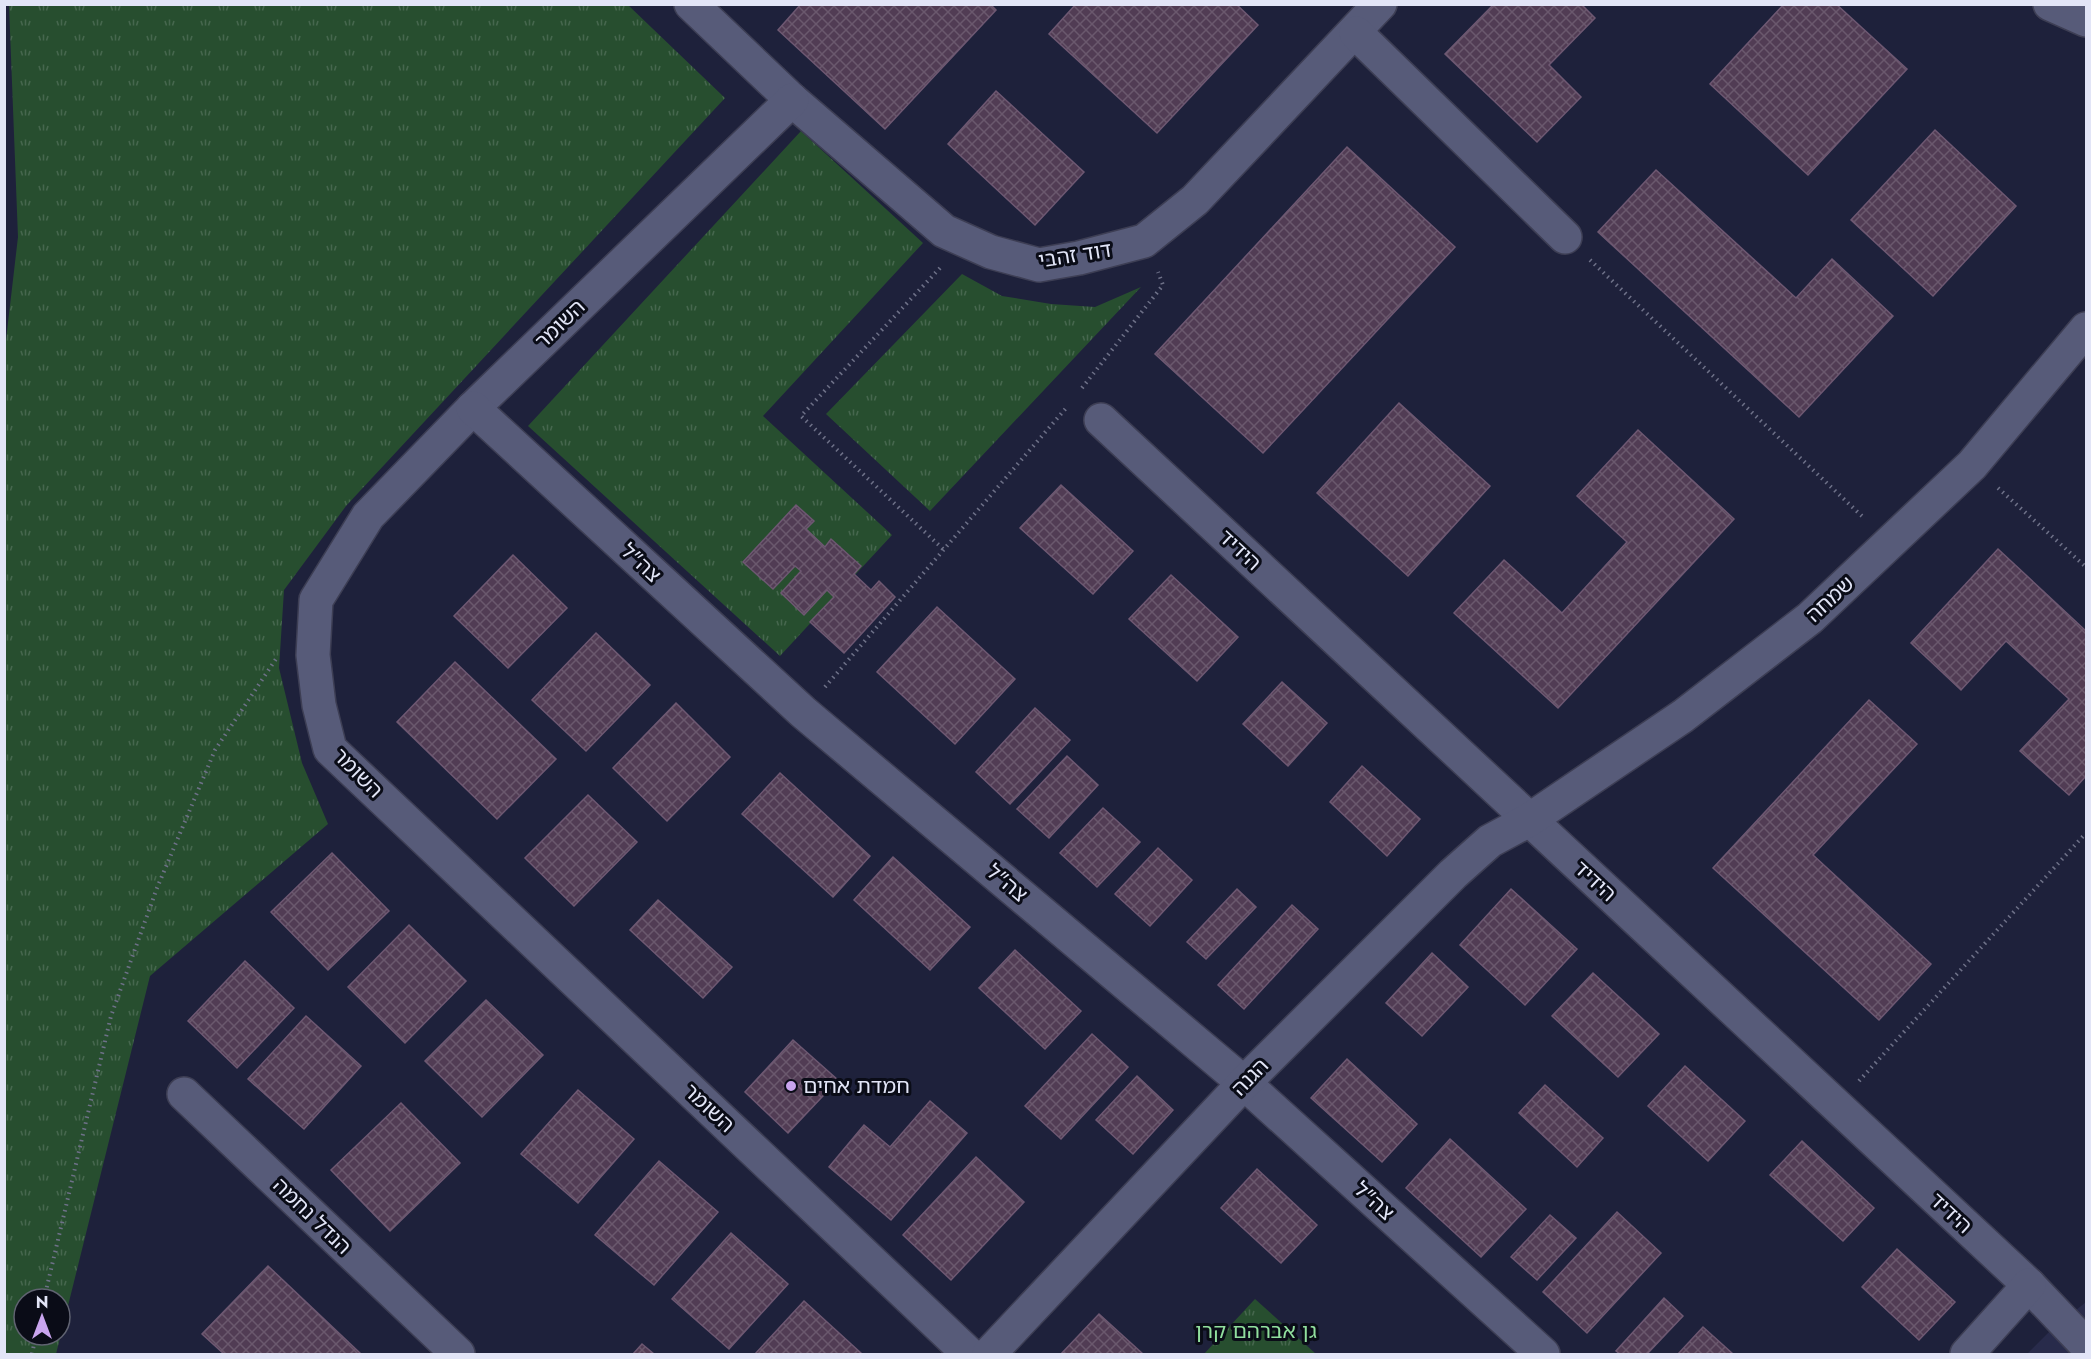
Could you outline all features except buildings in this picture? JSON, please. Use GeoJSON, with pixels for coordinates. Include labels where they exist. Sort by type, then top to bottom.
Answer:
{"type":"FeatureCollection","features":[{"type":"Feature","properties":{"kind":"street","name":"דוד זהבי"},"geometry":{"type":"LineString","coordinates":[[691,4],[792,100],[944,231],[991,252],[1040,265],[1144,242],[1195,200],[1356,33],[1380,4]]}},
{"type":"Feature","properties":{"kind":"street"},"geometry":{"type":"LineString","coordinates":[[2050,4],[2086,20]]}},
{"type":"Feature","properties":{"kind":"street"},"geometry":{"type":"LineString","coordinates":[[1356,33],[1565,237]]}},
{"type":"Feature","properties":{"kind":"street","name":"השומר"},"geometry":{"type":"LineString","coordinates":[[792,100],[473,408],[368,516],[316,600],[313,655],[319,705],[330,749],[969,1354]]}},
{"type":"Feature","properties":{"kind":"street","name":"שמחה"},"geometry":{"type":"LineString","coordinates":[[1529,820],[1740,674],[1810,618],[1972,465],[2086,329]]}},
{"type":"Feature","properties":{"kind":"street","name":"צה\"ל"},"geometry":{"type":"LineString","coordinates":[[473,408],[803,712],[1244,1083],[1543,1354]]}},
{"type":"Feature","properties":{"kind":"street","name":"הידיד"},"geometry":{"type":"LineString","coordinates":[[1101,420],[2029,1286],[2086,1345]]}},
{"type":"Feature","properties":{"kind":"street","name":"הגנה"},"geometry":{"type":"LineString","coordinates":[[989,1354],[1244,1083],[1453,874],[1490,841],[1529,820]]}},
{"type":"Feature","properties":{"kind":"street","name":"הנדל נחמה"},"geometry":{"type":"LineString","coordinates":[[184,1094],[440,1349]]}},
{"type":"Feature","properties":{"kind":"street"},"geometry":{"type":"LineString","coordinates":[[1967,1354],[2029,1286]]}},
{"type":"Feature","properties":{"kind":"path"},"geometry":{"type":"LineString","coordinates":[[1565,237],[1890,542]]}},
{"type":"Feature","properties":{"kind":"path"},"geometry":{"type":"LineString","coordinates":[[944,549],[801,416],[966,241]]}},
{"type":"Feature","properties":{"kind":"path"},"geometry":{"type":"LineString","coordinates":[[803,712],[1077,395],[1163,285],[1144,242]]}},
{"type":"Feature","properties":{"kind":"path"},"geometry":{"type":"LineString","coordinates":[[1077,395],[1101,420]]}},
{"type":"Feature","properties":{"kind":"path"},"geometry":{"type":"LineString","coordinates":[[1972,465],[2086,567]]}},
{"type":"Feature","properties":{"kind":"path"},"geometry":{"type":"LineString","coordinates":[[47,1287],[111,1016],[157,888],[215,750],[284,646]]}},
{"type":"Feature","properties":{"kind":"path"},"geometry":{"type":"LineString","coordinates":[[1836,1106],[2086,832]]}},
{"type":"Feature","properties":{"kind":"shaded area"},"geometry":{"type":"Polygon","coordinates":[[[2086,1302],[2086,1354],[2027,1354],[2051,1330],[2086,1302]]]}},
{"type":"Feature","properties":{"kind":"green space"},"geometry":{"type":"Polygon","coordinates":[[[9,5],[628,5],[725,98],[346,506],[284,590],[279,668],[302,763],[328,824],[150,976],[72,1290],[72,1287],[12,1287],[12,1347],[58,1347],[56,1354],[4,1354],[4,357],[18,237],[9,5]]]}},
{"type":"Feature","properties":{"kind":"green space"},"geometry":{"type":"Polygon","coordinates":[[[801,131],[923,243],[763,416],[892,535],[780,656],[528,426],[801,131]]]}},
{"type":"Feature","properties":{"kind":"green space"},"geometry":{"type":"Polygon","coordinates":[[[962,274],[1002,296],[1051,304],[1095,307],[1141,287],[930,511],[826,414],[962,274]]]}},
{"type":"Feature","properties":{"kind":"green space","name":"גן אברהם קרן"},"geometry":{"type":"Polygon","coordinates":[[[1255,1299],[1316,1354],[1204,1354],[1255,1299]]]}},
{"type":"Feature","properties":{"kind":"place","name":"חמדת אחים"},"geometry":{"type":"Point","coordinates":[791,1086]}}]}
